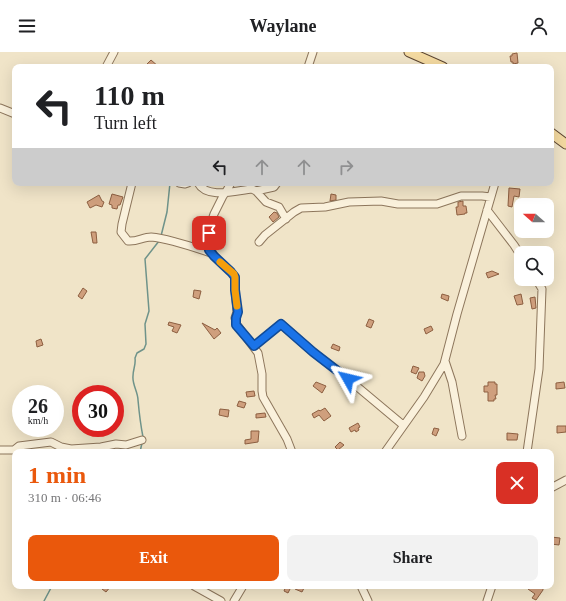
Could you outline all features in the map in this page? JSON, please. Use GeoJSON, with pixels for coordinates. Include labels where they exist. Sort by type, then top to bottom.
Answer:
{"type":"FeatureCollection","features":[{"type":"Feature","properties":{"kind":"main road"},"geometry":{"type":"LineString","coordinates":[[409,52],[436,64]]}},
{"type":"Feature","properties":{"kind":"main road"},"geometry":{"type":"LineString","coordinates":[[554,135],[566,144]]}},
{"type":"Feature","properties":{"kind":"street"},"geometry":{"type":"LineString","coordinates":[[108,64],[114,52]]}},
{"type":"Feature","properties":{"kind":"street"},"geometry":{"type":"LineString","coordinates":[[309,64],[313,52]]}},
{"type":"Feature","properties":{"kind":"street"},"geometry":{"type":"LineString","coordinates":[[0,108],[12,113]]}},
{"type":"Feature","properties":{"kind":"street"},"geometry":{"type":"LineString","coordinates":[[131,186],[122,224],[122,232],[128,240],[135,242],[146,237],[157,238],[185,244],[211,253]]}},
{"type":"Feature","properties":{"kind":"street"},"geometry":{"type":"LineString","coordinates":[[200,186],[204,189],[225,193],[249,189],[256,191],[275,186]]}},
{"type":"Feature","properties":{"kind":"street"},"geometry":{"type":"LineString","coordinates":[[229,186],[214,214],[207,242],[208,247],[211,253],[234,274],[238,312],[236,325],[258,353],[263,397],[291,449]]}},
{"type":"Feature","properties":{"kind":"street"},"geometry":{"type":"LineString","coordinates":[[387,449],[440,373],[445,361],[457,314],[495,186]]}},
{"type":"Feature","properties":{"kind":"street"},"geometry":{"type":"LineString","coordinates":[[256,191],[266,202],[279,207],[286,219]]}},
{"type":"Feature","properties":{"kind":"street"},"geometry":{"type":"LineString","coordinates":[[259,242],[265,235],[301,208],[325,207],[349,202],[382,201],[398,204],[437,204],[461,196],[491,197]]}},
{"type":"Feature","properties":{"kind":"street"},"geometry":{"type":"LineString","coordinates":[[487,210],[514,247]]}},
{"type":"Feature","properties":{"kind":"street"},"geometry":{"type":"LineString","coordinates":[[527,449],[539,369],[542,289],[540,286]]}},
{"type":"Feature","properties":{"kind":"street"},"geometry":{"type":"LineString","coordinates":[[254,346],[281,324],[403,425]]}},
{"type":"Feature","properties":{"kind":"street"},"geometry":{"type":"LineString","coordinates":[[445,361],[452,382],[462,436]]}},
{"type":"Feature","properties":{"kind":"street"},"geometry":{"type":"LineString","coordinates":[[15,449],[19,446],[51,442],[61,447],[71,449],[101,447],[116,444],[126,445],[142,440]]}},
{"type":"Feature","properties":{"kind":"street"},"geometry":{"type":"LineString","coordinates":[[0,450],[12,450]]}},
{"type":"Feature","properties":{"kind":"street"},"geometry":{"type":"LineString","coordinates":[[554,486],[566,480]]}},
{"type":"Feature","properties":{"kind":"street"},"geometry":{"type":"LineString","coordinates":[[199,589],[221,601]]}},
{"type":"Feature","properties":{"kind":"street"},"geometry":{"type":"LineString","coordinates":[[234,601],[241,589]]}},
{"type":"Feature","properties":{"kind":"street"},"geometry":{"type":"LineString","coordinates":[[362,589],[368,601]]}},
{"type":"Feature","properties":{"kind":"street"},"geometry":{"type":"LineString","coordinates":[[487,601],[491,589]]}},
{"type":"Feature","properties":{"kind":"building"},"geometry":{"type":"Polygon","coordinates":[[[517,53],[518,63],[513,64],[510,56],[517,53]]]}},
{"type":"Feature","properties":{"kind":"building"},"geometry":{"type":"Polygon","coordinates":[[[151,60],[156,64],[147,64],[151,60]]]}},
{"type":"Feature","properties":{"kind":"building"},"geometry":{"type":"Polygon","coordinates":[[[509,188],[520,189],[519,197],[514,196],[512,207],[508,206],[509,188]]]}},
{"type":"Feature","properties":{"kind":"building"},"geometry":{"type":"Polygon","coordinates":[[[112,194],[123,197],[117,209],[112,208],[112,205],[109,204],[112,194]]]}},
{"type":"Feature","properties":{"kind":"building"},"geometry":{"type":"Polygon","coordinates":[[[331,194],[336,195],[336,200],[330,201],[331,194]]]}},
{"type":"Feature","properties":{"kind":"building"},"geometry":{"type":"Polygon","coordinates":[[[99,195],[104,202],[102,207],[96,205],[90,208],[87,202],[99,195]]]}},
{"type":"Feature","properties":{"kind":"building"},"geometry":{"type":"Polygon","coordinates":[[[463,201],[463,206],[466,206],[467,213],[457,215],[456,207],[458,207],[458,202],[463,201]]]}},
{"type":"Feature","properties":{"kind":"building"},"geometry":{"type":"Polygon","coordinates":[[[274,212],[277,213],[279,217],[273,222],[269,217],[274,212]]]}},
{"type":"Feature","properties":{"kind":"building"},"geometry":{"type":"Polygon","coordinates":[[[91,232],[96,232],[97,243],[93,243],[91,232]]]}},
{"type":"Feature","properties":{"kind":"building"},"geometry":{"type":"Polygon","coordinates":[[[492,271],[499,274],[488,278],[486,273],[492,271]]]}},
{"type":"Feature","properties":{"kind":"building"},"geometry":{"type":"Polygon","coordinates":[[[83,288],[87,291],[82,299],[78,296],[83,288]]]}},
{"type":"Feature","properties":{"kind":"building"},"geometry":{"type":"Polygon","coordinates":[[[194,290],[201,291],[199,299],[193,297],[194,290]]]}},
{"type":"Feature","properties":{"kind":"building"},"geometry":{"type":"Polygon","coordinates":[[[442,294],[449,296],[448,301],[441,298],[442,294]]]}},
{"type":"Feature","properties":{"kind":"building"},"geometry":{"type":"Polygon","coordinates":[[[521,294],[523,304],[517,305],[514,296],[521,294]]]}},
{"type":"Feature","properties":{"kind":"building"},"geometry":{"type":"Polygon","coordinates":[[[535,297],[536,308],[532,309],[530,298],[535,297]]]}},
{"type":"Feature","properties":{"kind":"building"},"geometry":{"type":"Polygon","coordinates":[[[369,319],[374,321],[371,328],[366,326],[369,319]]]}},
{"type":"Feature","properties":{"kind":"building"},"geometry":{"type":"Polygon","coordinates":[[[169,322],[181,325],[177,333],[172,331],[174,327],[168,325],[169,322]]]}},
{"type":"Feature","properties":{"kind":"building"},"geometry":{"type":"Polygon","coordinates":[[[202,323],[215,330],[217,328],[221,333],[214,339],[202,323]]]}},
{"type":"Feature","properties":{"kind":"building"},"geometry":{"type":"Polygon","coordinates":[[[431,326],[433,330],[426,334],[424,329],[431,326]]]}},
{"type":"Feature","properties":{"kind":"building"},"geometry":{"type":"Polygon","coordinates":[[[41,339],[43,345],[37,347],[36,341],[41,339]]]}},
{"type":"Feature","properties":{"kind":"building"},"geometry":{"type":"Polygon","coordinates":[[[333,344],[340,347],[339,351],[331,348],[333,344]]]}},
{"type":"Feature","properties":{"kind":"building"},"geometry":{"type":"Polygon","coordinates":[[[413,366],[419,368],[416,374],[411,372],[413,366]]]}},
{"type":"Feature","properties":{"kind":"building"},"geometry":{"type":"Polygon","coordinates":[[[419,372],[424,372],[425,376],[422,381],[417,378],[419,372]]]}},
{"type":"Feature","properties":{"kind":"building"},"geometry":{"type":"Polygon","coordinates":[[[316,382],[326,386],[322,393],[313,386],[316,382]]]}},
{"type":"Feature","properties":{"kind":"building"},"geometry":{"type":"Polygon","coordinates":[[[488,382],[495,382],[495,384],[497,384],[497,395],[495,395],[496,399],[494,399],[494,401],[488,401],[488,392],[484,392],[484,386],[488,386],[488,382]]]}},
{"type":"Feature","properties":{"kind":"building"},"geometry":{"type":"Polygon","coordinates":[[[564,382],[565,388],[556,389],[556,383],[564,382]]]}},
{"type":"Feature","properties":{"kind":"building"},"geometry":{"type":"Polygon","coordinates":[[[254,391],[255,396],[247,397],[246,392],[254,391]]]}},
{"type":"Feature","properties":{"kind":"building"},"geometry":{"type":"Polygon","coordinates":[[[239,401],[246,403],[244,408],[237,406],[239,401]]]}},
{"type":"Feature","properties":{"kind":"building"},"geometry":{"type":"Polygon","coordinates":[[[325,408],[331,416],[324,421],[319,415],[314,418],[312,414],[325,408]]]}},
{"type":"Feature","properties":{"kind":"building"},"geometry":{"type":"Polygon","coordinates":[[[220,409],[229,410],[228,417],[219,415],[220,409]]]}},
{"type":"Feature","properties":{"kind":"building"},"geometry":{"type":"Polygon","coordinates":[[[265,413],[266,417],[256,418],[256,414],[265,413]]]}},
{"type":"Feature","properties":{"kind":"building"},"geometry":{"type":"Polygon","coordinates":[[[358,423],[360,427],[358,428],[359,430],[356,432],[355,430],[351,432],[349,428],[358,423]]]}},
{"type":"Feature","properties":{"kind":"building"},"geometry":{"type":"Polygon","coordinates":[[[557,426],[566,426],[566,432],[557,433],[557,426]]]}},
{"type":"Feature","properties":{"kind":"building"},"geometry":{"type":"Polygon","coordinates":[[[434,428],[439,429],[436,436],[432,434],[434,428]]]}},
{"type":"Feature","properties":{"kind":"building"},"geometry":{"type":"Polygon","coordinates":[[[251,431],[259,431],[258,442],[245,444],[245,440],[251,439],[251,431]]]}},
{"type":"Feature","properties":{"kind":"building"},"geometry":{"type":"Polygon","coordinates":[[[507,433],[518,434],[517,440],[507,440],[507,433]]]}},
{"type":"Feature","properties":{"kind":"building"},"geometry":{"type":"Polygon","coordinates":[[[340,442],[344,445],[339,449],[335,447],[340,442]]]}},
{"type":"Feature","properties":{"kind":"building"},"geometry":{"type":"Polygon","coordinates":[[[554,537],[560,538],[559,545],[554,544],[554,537]]]}},
{"type":"Feature","properties":{"kind":"building"},"geometry":{"type":"Polygon","coordinates":[[[285,589],[290,589],[288,593],[284,591],[285,589]]]}},
{"type":"Feature","properties":{"kind":"building"},"geometry":{"type":"Polygon","coordinates":[[[295,589],[304,589],[302,592],[295,589]]]}},
{"type":"Feature","properties":{"kind":"building"},"geometry":{"type":"Polygon","coordinates":[[[528,589],[543,589],[536,600],[532,598],[535,594],[528,589]]]}},
{"type":"Feature","properties":{"kind":"waterway"},"geometry":{"type":"LineString","coordinates":[[161,236],[167,212],[170,186]]}},
{"type":"Feature","properties":{"kind":"waterway"},"geometry":{"type":"LineString","coordinates":[[143,437],[138,397],[133,382],[133,374],[137,353],[144,349],[146,344],[145,324],[149,311],[145,259],[159,241]]}},
{"type":"Feature","properties":{"kind":"waterway"},"geometry":{"type":"LineString","coordinates":[[141,449],[142,443]]}},
{"type":"Feature","properties":{"kind":"waterway"},"geometry":{"type":"LineString","coordinates":[[44,601],[50,589]]}},
{"type":"Feature","properties":{"kind":"slow traffic"},"geometry":{"type":"LineString","coordinates":[[220,262],[234,274],[237,306]]}},
{"type":"Feature","properties":{"kind":"route"},"geometry":{"type":"LineString","coordinates":[[209,233],[207,242],[209,250],[226,268],[234,274],[235,277],[235,292],[238,312],[236,325],[254,346],[281,324],[313,352],[348,379]]}}]}
